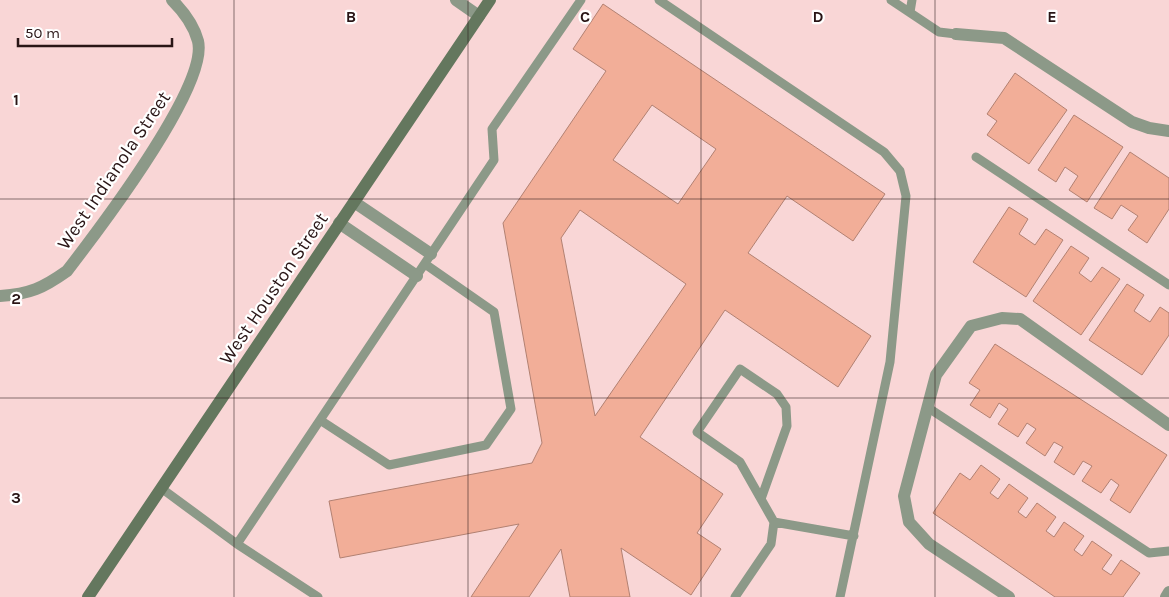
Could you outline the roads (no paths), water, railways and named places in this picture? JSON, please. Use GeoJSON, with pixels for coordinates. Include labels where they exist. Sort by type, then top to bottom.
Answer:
{"type":"FeatureCollection","features":[{"type":"Feature","properties":{"kind":"main road","name":"West Houston Street"},"geometry":{"type":"LineString","coordinates":[[88,597],[490,0]]}},
{"type":"Feature","properties":{"kind":"street","name":"West Indianola Street"},"geometry":{"type":"LineString","coordinates":[[0,296],[26,294],[46,286],[67,271],[93,238],[174,119],[193,80],[199,43],[192,25],[172,0]]}},
{"type":"Feature","properties":{"kind":"street"},"geometry":{"type":"LineString","coordinates":[[456,0],[479,16]]}},
{"type":"Feature","properties":{"kind":"street"},"geometry":{"type":"LineString","coordinates":[[956,34],[1004,38],[1132,122],[1149,128],[1169,130]]}},
{"type":"Feature","properties":{"kind":"street"},"geometry":{"type":"LineString","coordinates":[[354,202],[428,259]]}},
{"type":"Feature","properties":{"kind":"street"},"geometry":{"type":"LineString","coordinates":[[340,223],[417,276]]}},
{"type":"Feature","properties":{"kind":"street"},"geometry":{"type":"LineString","coordinates":[[1009,597],[929,544],[909,522],[904,496],[936,375],[971,326],[1002,318],[1020,319],[1169,424]]}},
{"type":"Feature","properties":{"kind":"street"},"geometry":{"type":"LineString","coordinates":[[1166,597],[1169,592]]}},
{"type":"Feature","properties":{"kind":"lane"},"geometry":{"type":"LineString","coordinates":[[237,544],[494,160],[492,129],[581,0]]}},
{"type":"Feature","properties":{"kind":"lane"},"geometry":{"type":"LineString","coordinates":[[659,0],[884,152],[900,171],[906,196],[890,362],[840,597]]}},
{"type":"Feature","properties":{"kind":"lane"},"geometry":{"type":"LineString","coordinates":[[892,0],[939,32],[956,34]]}},
{"type":"Feature","properties":{"kind":"lane"},"geometry":{"type":"LineString","coordinates":[[910,12],[912,0]]}},
{"type":"Feature","properties":{"kind":"lane"},"geometry":{"type":"LineString","coordinates":[[976,157],[1169,285]]}},
{"type":"Feature","properties":{"kind":"lane"},"geometry":{"type":"LineString","coordinates":[[320,420],[389,465],[486,445],[510,409],[494,312],[428,259]]}},
{"type":"Feature","properties":{"kind":"lane"},"geometry":{"type":"LineString","coordinates":[[735,597],[771,544],[774,522],[761,500],[740,462],[697,432],[740,369],[777,394],[786,407],[787,426],[761,500]]}},
{"type":"Feature","properties":{"kind":"lane"},"geometry":{"type":"LineString","coordinates":[[927,407],[1149,553],[1169,551]]}},
{"type":"Feature","properties":{"kind":"lane"},"geometry":{"type":"LineString","coordinates":[[162,488],[237,544],[318,597]]}},
{"type":"Feature","properties":{"kind":"lane"},"geometry":{"type":"LineString","coordinates":[[774,522],[854,536]]}}]}
